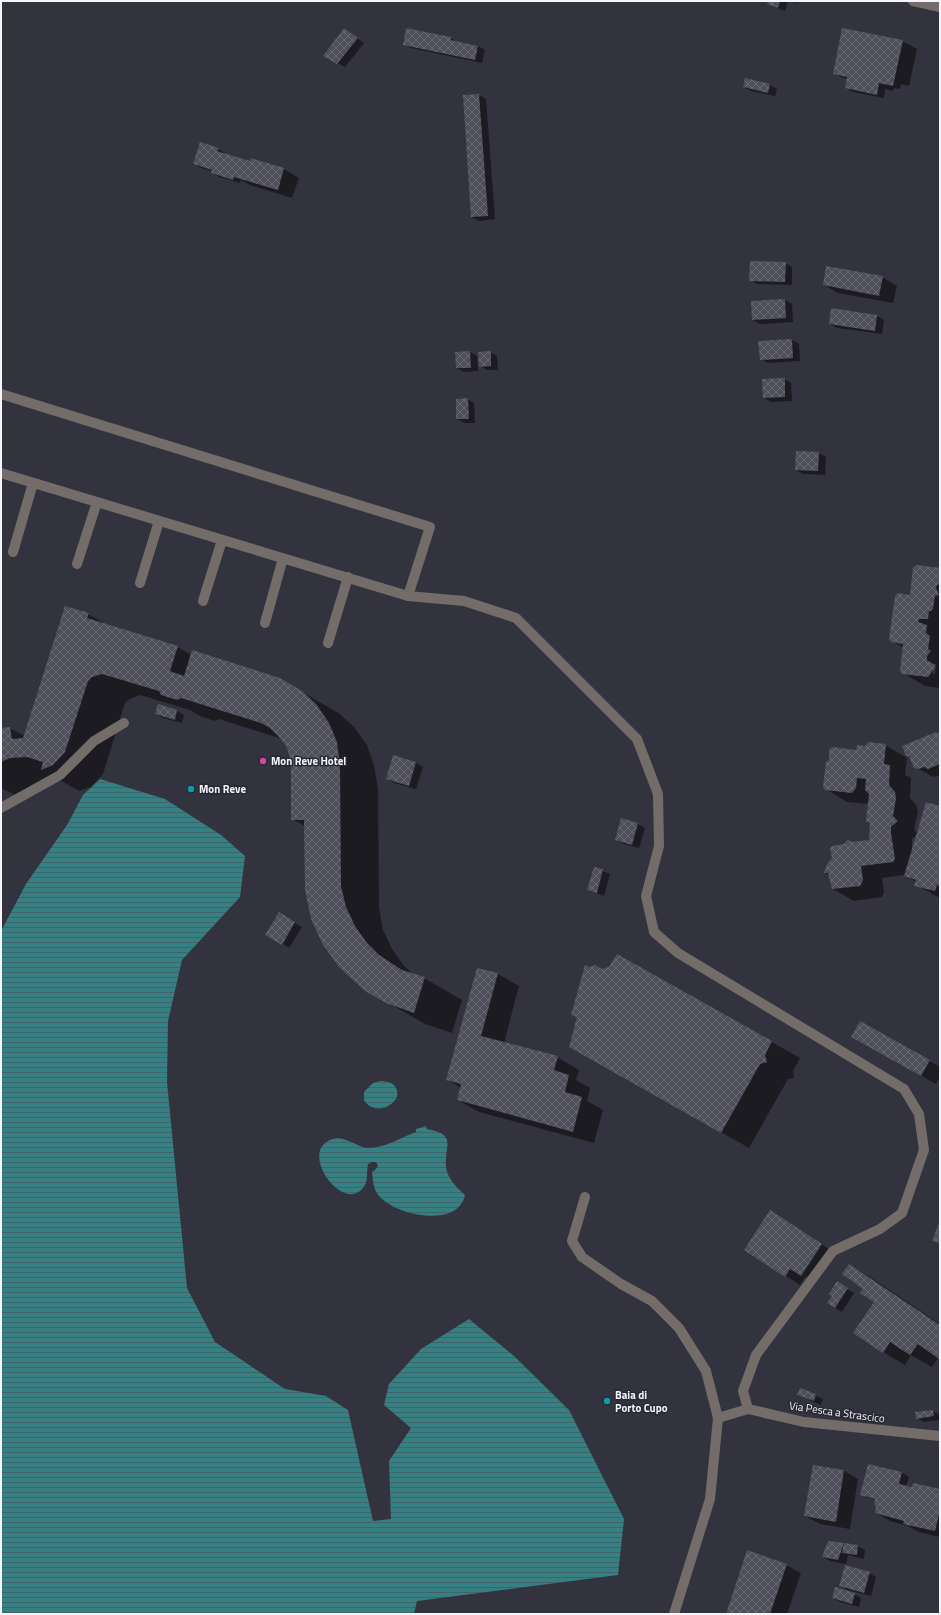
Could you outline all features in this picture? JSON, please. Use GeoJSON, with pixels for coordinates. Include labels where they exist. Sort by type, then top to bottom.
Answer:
{"type":"FeatureCollection","features":[{"type":"Feature","properties":{"kind":"street"},"geometry":{"type":"LineString","coordinates":[[913,1],[940,7]]}},
{"type":"Feature","properties":{"kind":"street"},"geometry":{"type":"LineString","coordinates":[[1,394],[430,526],[408,596]]}},
{"type":"Feature","properties":{"kind":"street"},"geometry":{"type":"LineString","coordinates":[[1,473],[408,596],[464,601],[516,618],[637,739],[658,794],[658,846],[646,896],[654,932],[678,953],[904,1089],[919,1114],[924,1150],[902,1213],[880,1229],[833,1251],[756,1355],[743,1391],[748,1409]]}},
{"type":"Feature","properties":{"kind":"street"},"geometry":{"type":"LineString","coordinates":[[13,552],[33,483]]}},
{"type":"Feature","properties":{"kind":"street"},"geometry":{"type":"LineString","coordinates":[[77,564],[97,502]]}},
{"type":"Feature","properties":{"kind":"street"},"geometry":{"type":"LineString","coordinates":[[140,582],[159,521]]}},
{"type":"Feature","properties":{"kind":"street"},"geometry":{"type":"LineString","coordinates":[[203,601],[222,540]]}},
{"type":"Feature","properties":{"kind":"street"},"geometry":{"type":"LineString","coordinates":[[265,623],[283,558]]}},
{"type":"Feature","properties":{"kind":"street"},"geometry":{"type":"LineString","coordinates":[[328,643],[348,577]]}},
{"type":"Feature","properties":{"kind":"street"},"geometry":{"type":"LineString","coordinates":[[1,808],[60,775],[94,741],[124,724]]}},
{"type":"Feature","properties":{"kind":"street"},"geometry":{"type":"LineString","coordinates":[[585,1197],[572,1241],[582,1257],[621,1284],[652,1301],[678,1328],[706,1371],[718,1418],[710,1499],[674,1614]]}},
{"type":"Feature","properties":{"kind":"street","name":"Via Pesca a Strascico"},"geometry":{"type":"LineString","coordinates":[[718,1418],[748,1409],[804,1422],[940,1436]]}},
{"type":"Feature","properties":{"kind":"shaded area"},"geometry":{"type":"Polygon","coordinates":[[[100,779],[165,799],[221,835],[245,856],[240,897],[182,960],[168,1021],[167,1082],[187,1288],[215,1342],[285,1389],[326,1396],[348,1410],[373,1521],[391,1519],[389,1461],[411,1428],[384,1405],[389,1384],[421,1349],[469,1319],[514,1356],[569,1410],[624,1519],[618,1575],[417,1601],[414,1614],[1,1614],[1,931],[26,884],[67,825],[83,795],[100,779]]]}},
{"type":"Feature","properties":{"kind":"shaded area"},"geometry":{"type":"Polygon","coordinates":[[[380,1081],[393,1084],[397,1089],[397,1097],[386,1107],[376,1108],[367,1104],[364,1100],[364,1092],[373,1083],[380,1081]]]}},
{"type":"Feature","properties":{"kind":"shaded area"},"geometry":{"type":"Polygon","coordinates":[[[426,1126],[427,1129],[437,1131],[443,1134],[446,1138],[446,1167],[448,1175],[465,1195],[460,1206],[450,1213],[438,1216],[409,1213],[395,1208],[384,1201],[377,1193],[374,1186],[372,1172],[378,1166],[376,1162],[368,1164],[365,1185],[354,1194],[345,1193],[335,1187],[321,1166],[319,1155],[323,1145],[333,1139],[342,1139],[364,1147],[375,1148],[416,1132],[416,1129],[426,1126]]]}},
{"type":"Feature","properties":{"kind":"building"},"geometry":{"type":"Polygon","coordinates":[[[768,1],[780,1],[778,8],[767,4],[768,1]]]}},
{"type":"Feature","properties":{"kind":"building"},"geometry":{"type":"Polygon","coordinates":[[[344,28],[358,38],[337,64],[323,56],[344,28]]]}},
{"type":"Feature","properties":{"kind":"building"},"geometry":{"type":"Polygon","coordinates":[[[406,28],[451,37],[451,40],[478,46],[475,60],[403,45],[406,28]]]}},
{"type":"Feature","properties":{"kind":"building"},"geometry":{"type":"Polygon","coordinates":[[[842,28],[903,40],[893,86],[879,83],[877,95],[845,88],[847,77],[833,74],[842,28]]]}},
{"type":"Feature","properties":{"kind":"building"},"geometry":{"type":"Polygon","coordinates":[[[745,78],[770,84],[768,93],[743,87],[745,78]]]}},
{"type":"Feature","properties":{"kind":"building"},"geometry":{"type":"Polygon","coordinates":[[[479,94],[488,216],[471,217],[463,95],[479,94]]]}},
{"type":"Feature","properties":{"kind":"building"},"geometry":{"type":"Polygon","coordinates":[[[200,142],[219,148],[217,151],[250,161],[251,158],[284,168],[278,190],[234,177],[233,180],[211,173],[212,170],[193,164],[200,142]]]}},
{"type":"Feature","properties":{"kind":"building"},"geometry":{"type":"Polygon","coordinates":[[[750,261],[786,262],[785,282],[749,281],[750,261]]]}},
{"type":"Feature","properties":{"kind":"building"},"geometry":{"type":"Polygon","coordinates":[[[826,266],[883,276],[879,296],[823,285],[826,266]]]}},
{"type":"Feature","properties":{"kind":"building"},"geometry":{"type":"Polygon","coordinates":[[[785,299],[786,318],[752,320],[751,301],[785,299]]]}},
{"type":"Feature","properties":{"kind":"building"},"geometry":{"type":"Polygon","coordinates":[[[831,308],[877,315],[875,331],[829,324],[831,308]]]}},
{"type":"Feature","properties":{"kind":"building"},"geometry":{"type":"Polygon","coordinates":[[[792,339],[793,358],[760,360],[758,341],[792,339]]]}},
{"type":"Feature","properties":{"kind":"building"},"geometry":{"type":"Polygon","coordinates":[[[470,351],[471,368],[456,368],[455,352],[470,351]]]}},
{"type":"Feature","properties":{"kind":"building"},"geometry":{"type":"Polygon","coordinates":[[[491,351],[491,366],[479,367],[478,352],[491,351]]]}},
{"type":"Feature","properties":{"kind":"building"},"geometry":{"type":"Polygon","coordinates":[[[785,378],[785,397],[763,398],[762,379],[785,378]]]}},
{"type":"Feature","properties":{"kind":"building"},"geometry":{"type":"Polygon","coordinates":[[[468,398],[469,419],[456,419],[456,399],[468,398]]]}},
{"type":"Feature","properties":{"kind":"building"},"geometry":{"type":"Polygon","coordinates":[[[796,451],[819,452],[818,471],[795,470],[796,451]]]}},
{"type":"Feature","properties":{"kind":"building"},"geometry":{"type":"Polygon","coordinates":[[[917,565],[940,568],[940,584],[937,585],[936,588],[939,595],[935,596],[933,609],[929,611],[928,619],[919,619],[918,622],[927,625],[926,633],[930,636],[928,649],[931,651],[927,656],[927,660],[935,665],[928,677],[902,674],[900,671],[903,644],[891,642],[889,639],[895,596],[898,593],[910,595],[913,567],[917,565]]]}},
{"type":"Feature","properties":{"kind":"building"},"geometry":{"type":"Polygon","coordinates":[[[65,606],[89,613],[87,618],[178,646],[170,671],[184,676],[192,650],[280,678],[302,691],[316,704],[329,723],[337,742],[340,767],[341,886],[346,907],[355,926],[367,943],[379,955],[402,970],[425,977],[414,1013],[386,1003],[365,991],[339,967],[323,945],[311,919],[305,890],[304,820],[291,820],[291,770],[289,754],[286,746],[270,728],[261,723],[181,698],[177,700],[161,695],[159,691],[102,674],[92,677],[88,681],[65,752],[53,765],[41,770],[43,762],[27,757],[10,758],[1,762],[1,728],[10,727],[12,739],[23,738],[65,606]]]}},
{"type":"Feature","properties":{"kind":"building"},"geometry":{"type":"Polygon","coordinates":[[[158,704],[177,710],[175,720],[155,714],[158,704]]]}},
{"type":"Feature","properties":{"kind":"building"},"geometry":{"type":"Polygon","coordinates":[[[936,732],[940,734],[940,764],[928,769],[924,767],[918,769],[914,768],[909,756],[906,756],[902,746],[936,732]]]}},
{"type":"Feature","properties":{"kind":"building"},"geometry":{"type":"Polygon","coordinates":[[[868,742],[886,744],[884,764],[890,765],[889,785],[895,792],[896,798],[893,816],[898,821],[891,827],[895,859],[893,862],[861,866],[863,880],[860,886],[832,889],[828,873],[824,873],[827,864],[832,858],[830,849],[832,846],[844,844],[848,840],[852,842],[869,840],[870,823],[866,821],[869,794],[865,790],[866,779],[857,778],[856,788],[852,793],[825,790],[823,787],[826,762],[829,760],[829,750],[832,747],[856,750],[857,745],[865,746],[868,742]]]}},
{"type":"Feature","properties":{"kind":"building"},"geometry":{"type":"Polygon","coordinates":[[[393,755],[416,762],[409,786],[386,779],[393,755]]]}},
{"type":"Feature","properties":{"kind":"building"},"geometry":{"type":"Polygon","coordinates":[[[926,802],[940,806],[940,886],[937,885],[935,891],[914,886],[916,880],[904,876],[926,802]]]}},
{"type":"Feature","properties":{"kind":"building"},"geometry":{"type":"Polygon","coordinates":[[[621,818],[638,823],[632,845],[615,840],[621,818]]]}},
{"type":"Feature","properties":{"kind":"building"},"geometry":{"type":"Polygon","coordinates":[[[594,867],[603,869],[597,893],[587,890],[594,867]]]}},
{"type":"Feature","properties":{"kind":"building"},"geometry":{"type":"Polygon","coordinates":[[[279,912],[295,922],[282,945],[265,935],[279,912]]]}},
{"type":"Feature","properties":{"kind":"building"},"geometry":{"type":"Polygon","coordinates":[[[617,954],[772,1041],[765,1055],[767,1062],[760,1064],[721,1133],[569,1047],[577,1017],[571,1015],[585,965],[590,967],[595,965],[602,969],[609,967],[617,954]]]}},
{"type":"Feature","properties":{"kind":"building"},"geometry":{"type":"Polygon","coordinates":[[[477,968],[498,973],[481,1036],[558,1056],[554,1070],[569,1075],[565,1092],[582,1097],[573,1132],[457,1100],[461,1084],[446,1080],[477,968]]]}},
{"type":"Feature","properties":{"kind":"building"},"geometry":{"type":"Polygon","coordinates":[[[860,1021],[930,1060],[921,1076],[851,1037],[860,1021]]]}},
{"type":"Feature","properties":{"kind":"building"},"geometry":{"type":"Polygon","coordinates":[[[770,1210],[822,1244],[801,1276],[790,1269],[785,1277],[744,1250],[770,1210]]]}},
{"type":"Feature","properties":{"kind":"building"},"geometry":{"type":"Polygon","coordinates":[[[940,1220],[940,1243],[932,1241],[940,1220]]]}},
{"type":"Feature","properties":{"kind":"building"},"geometry":{"type":"Polygon","coordinates":[[[849,1264],[940,1325],[939,1359],[918,1344],[910,1355],[890,1342],[883,1353],[853,1333],[874,1302],[860,1293],[863,1289],[842,1274],[849,1264]]]}},
{"type":"Feature","properties":{"kind":"building"},"geometry":{"type":"Polygon","coordinates":[[[837,1281],[848,1288],[835,1308],[827,1303],[832,1296],[829,1294],[837,1281]]]}},
{"type":"Feature","properties":{"kind":"building"},"geometry":{"type":"Polygon","coordinates":[[[800,1388],[816,1394],[814,1401],[797,1395],[800,1388]]]}},
{"type":"Feature","properties":{"kind":"building"},"geometry":{"type":"Polygon","coordinates":[[[933,1410],[934,1416],[916,1419],[915,1412],[933,1410]]]}},
{"type":"Feature","properties":{"kind":"building"},"geometry":{"type":"Polygon","coordinates":[[[868,1464],[902,1472],[899,1484],[912,1487],[913,1483],[940,1489],[940,1510],[935,1531],[903,1524],[904,1521],[875,1513],[875,1499],[860,1495],[868,1464]]]}},
{"type":"Feature","properties":{"kind":"building"},"geometry":{"type":"Polygon","coordinates":[[[813,1465],[844,1470],[836,1522],[804,1516],[813,1465]]]}},
{"type":"Feature","properties":{"kind":"building"},"geometry":{"type":"Polygon","coordinates":[[[828,1541],[844,1543],[838,1560],[822,1557],[828,1541]]]}},
{"type":"Feature","properties":{"kind":"building"},"geometry":{"type":"Polygon","coordinates":[[[844,1543],[858,1545],[857,1555],[842,1553],[844,1543]]]}},
{"type":"Feature","properties":{"kind":"building"},"geometry":{"type":"Polygon","coordinates":[[[747,1550],[787,1564],[770,1614],[726,1614],[747,1550]]]}},
{"type":"Feature","properties":{"kind":"building"},"geometry":{"type":"Polygon","coordinates":[[[845,1565],[870,1572],[864,1593],[839,1586],[845,1565]]]}},
{"type":"Feature","properties":{"kind":"building"},"geometry":{"type":"Polygon","coordinates":[[[835,1587],[855,1593],[852,1604],[832,1598],[835,1587]]]}},
{"type":"Feature","properties":{"kind":"place","name":"Mon Reve Hotel"},"geometry":{"type":"Point","coordinates":[263,761]}},
{"type":"Feature","properties":{"kind":"place","name":"Mon Reve"},"geometry":{"type":"Point","coordinates":[191,789]}},
{"type":"Feature","properties":{"kind":"place","name":"Baia di Porto Cupo"},"geometry":{"type":"Point","coordinates":[607,1401]}}]}
